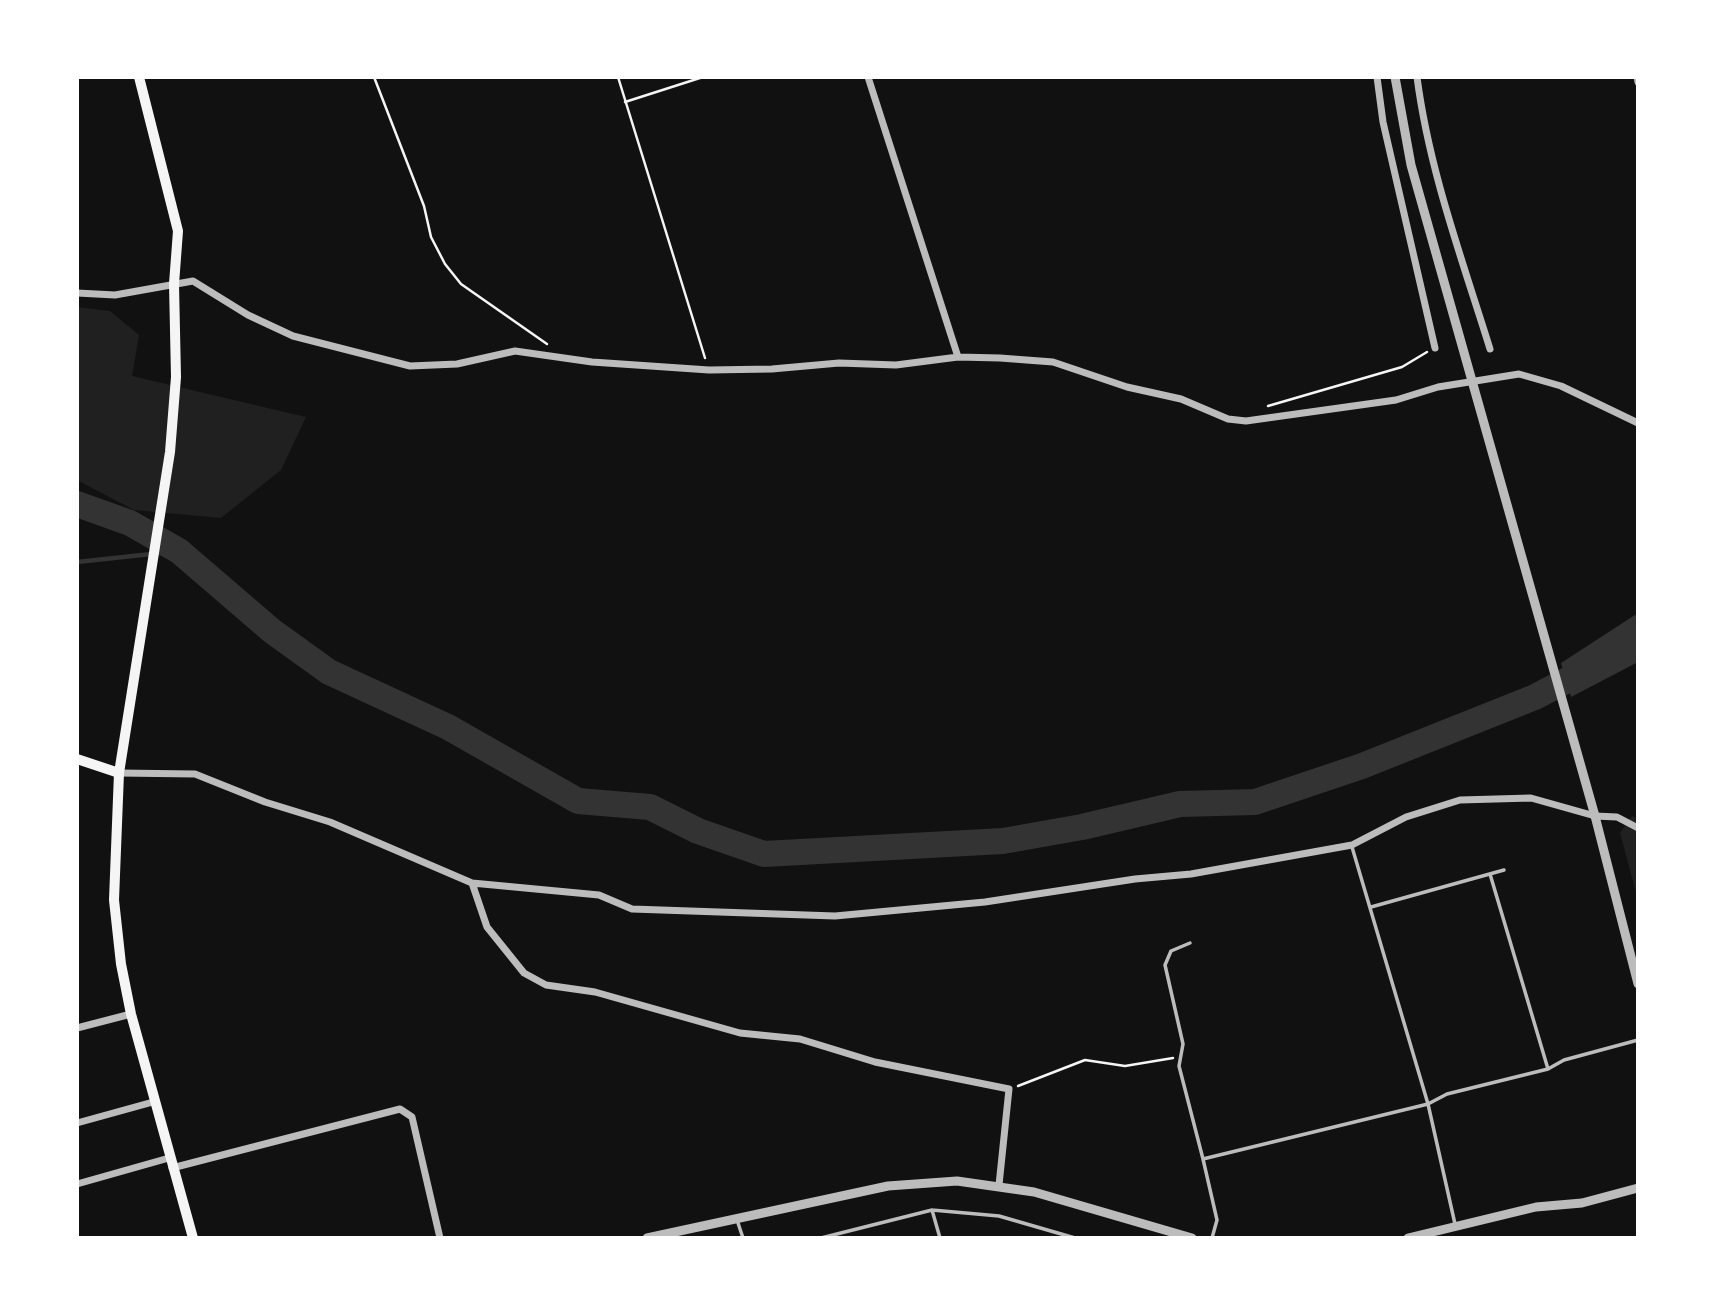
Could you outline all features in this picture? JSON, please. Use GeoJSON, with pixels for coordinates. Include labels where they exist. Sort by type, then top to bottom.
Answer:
{"type":"FeatureCollection","features":[{"type":"Feature","properties":{"kind":"main road"},"geometry":{"type":"LineString","coordinates":[[139,77],[178,231],[174,284],[176,376],[170,452],[119,773],[114,900],[121,964],[131,1014],[153,1102],[193,1238]]}},
{"type":"Feature","properties":{"kind":"main road"},"geometry":{"type":"LineString","coordinates":[[77,759],[119,773]]}},
{"type":"Feature","properties":{"kind":"street"},"geometry":{"type":"LineString","coordinates":[[867,77],[958,357]]}},
{"type":"Feature","properties":{"kind":"street"},"geometry":{"type":"LineString","coordinates":[[1377,77],[1383,122],[1435,348]]}},
{"type":"Feature","properties":{"kind":"street"},"geometry":{"type":"LineString","coordinates":[[1395,77],[1411,165],[1595,816],[1638,984]]}},
{"type":"Feature","properties":{"kind":"street"},"geometry":{"type":"LineString","coordinates":[[1417,77],[1424,129],[1440,189],[1490,349]]}},
{"type":"Feature","properties":{"kind":"street"},"geometry":{"type":"LineString","coordinates":[[1637,77],[1638,82]]}},
{"type":"Feature","properties":{"kind":"street"},"geometry":{"type":"LineString","coordinates":[[77,293],[115,295],[193,281],[248,315],[293,336],[410,366],[457,364],[514,351],[592,362],[709,370],[772,369],[839,363],[896,365],[958,357],[1053,362],[1127,387],[1181,399],[1228,419],[1246,421],[1396,400],[1471,381],[1519,374],[1561,386],[1638,423]]}},
{"type":"Feature","properties":{"kind":"street"},"geometry":{"type":"LineString","coordinates":[[119,773],[195,774],[265,802],[330,822],[472,883],[599,895],[632,909],[835,916],[985,902],[1135,879],[1191,874],[1352,845],[1406,817],[1460,800],[1531,799],[1595,816],[1617,817],[1638,828]]}},
{"type":"Feature","properties":{"kind":"street"},"geometry":{"type":"LineString","coordinates":[[472,883],[487,927],[524,973],[546,985],[595,992],[740,1033],[800,1039],[875,1062],[1009,1089],[999,1185]]}},
{"type":"Feature","properties":{"kind":"street"},"geometry":{"type":"LineString","coordinates":[[77,1028],[131,1014]]}},
{"type":"Feature","properties":{"kind":"street"},"geometry":{"type":"LineString","coordinates":[[77,1123],[153,1102]]}},
{"type":"Feature","properties":{"kind":"street"},"geometry":{"type":"LineString","coordinates":[[77,1184],[400,1109],[412,1117],[440,1238]]}},
{"type":"Feature","properties":{"kind":"street"},"geometry":{"type":"LineString","coordinates":[[647,1238],[888,1186],[957,1181],[999,1185],[1192,1238]]}},
{"type":"Feature","properties":{"kind":"street"},"geometry":{"type":"LineString","coordinates":[[1408,1238],[1536,1207],[1582,1203],[1638,1188]]}},
{"type":"Feature","properties":{"kind":"lane"},"geometry":{"type":"LineString","coordinates":[[1352,845],[1428,1104],[1455,1226]]}},
{"type":"Feature","properties":{"kind":"lane"},"geometry":{"type":"LineString","coordinates":[[1371,908],[1504,870]]}},
{"type":"Feature","properties":{"kind":"lane"},"geometry":{"type":"LineString","coordinates":[[1490,874],[1548,1069]]}},
{"type":"Feature","properties":{"kind":"lane"},"geometry":{"type":"LineString","coordinates":[[1190,943],[1171,951],[1165,965],[1183,1044],[1180,1066],[1217,1220],[1212,1238]]}},
{"type":"Feature","properties":{"kind":"lane"},"geometry":{"type":"LineString","coordinates":[[1203,1159],[1428,1104],[1447,1094],[1548,1069],[1564,1060],[1638,1040]]}},
{"type":"Feature","properties":{"kind":"lane"},"geometry":{"type":"LineString","coordinates":[[821,1238],[932,1210],[999,1216],[1074,1238]]}},
{"type":"Feature","properties":{"kind":"lane"},"geometry":{"type":"LineString","coordinates":[[932,1210],[940,1238]]}},
{"type":"Feature","properties":{"kind":"lane"},"geometry":{"type":"LineString","coordinates":[[737,1218],[743,1238]]}},
{"type":"Feature","properties":{"kind":"path"},"geometry":{"type":"LineString","coordinates":[[374,77],[424,206],[432,237],[445,264],[461,284],[548,345]]}},
{"type":"Feature","properties":{"kind":"path"},"geometry":{"type":"LineString","coordinates":[[618,77],[709,370]]}},
{"type":"Feature","properties":{"kind":"path"},"geometry":{"type":"LineString","coordinates":[[625,102],[704,77]]}},
{"type":"Feature","properties":{"kind":"path"},"geometry":{"type":"LineString","coordinates":[[1267,406],[1402,367],[1435,348]]}},
{"type":"Feature","properties":{"kind":"path"},"geometry":{"type":"LineString","coordinates":[[1009,1089],[1085,1060],[1096,1059],[1125,1066],[1181,1056]]}},
{"type":"Feature","properties":{"kind":"shaded area"},"geometry":{"type":"Polygon","coordinates":[[[77,307],[110,311],[139,335],[132,376],[306,417],[281,470],[221,518],[134,510],[77,480],[77,307]]]}},
{"type":"Feature","properties":{"kind":"shaded area"},"geometry":{"type":"Polygon","coordinates":[[[1638,613],[1638,662],[1571,697],[1561,663],[1638,613]]]}},
{"type":"Feature","properties":{"kind":"shaded area"},"geometry":{"type":"Polygon","coordinates":[[[1632,816],[1638,819],[1638,900],[1620,833],[1632,816]]]}},
{"type":"Feature","properties":{"kind":"waterway"},"geometry":{"type":"LineString","coordinates":[[77,504],[130,523],[179,551],[272,631],[329,672],[448,727],[578,801],[650,807],[698,831],[764,854],[1003,841],[1082,827],[1180,804],[1255,802],[1362,766],[1535,697],[1577,675],[1638,637]]}},
{"type":"Feature","properties":{"kind":"waterway"},"geometry":{"type":"LineString","coordinates":[[77,562],[179,551]]}}]}
